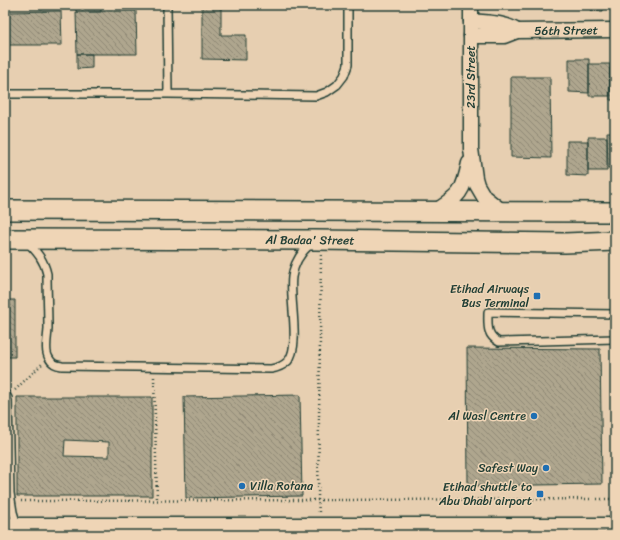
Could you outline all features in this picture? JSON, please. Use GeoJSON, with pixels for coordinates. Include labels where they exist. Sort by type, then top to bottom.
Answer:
{"type":"FeatureCollection","features":[{"type":"Feature","properties":{"kind":"main road"},"geometry":{"type":"LineString","coordinates":[[5,210],[615,212]]}},
{"type":"Feature","properties":{"kind":"main road","name":"Al Badaa' Street"},"geometry":{"type":"LineString","coordinates":[[14,239],[318,240],[565,243],[615,241]]}},
{"type":"Feature","properties":{"kind":"street","name":"23rd Street"},"geometry":{"type":"LineString","coordinates":[[471,5],[471,149],[474,178],[480,192],[490,203],[504,212]]}},
{"type":"Feature","properties":{"kind":"street","name":"56th Street"},"geometry":{"type":"LineString","coordinates":[[471,21],[502,24],[517,31]]}},
{"type":"Feature","properties":{"kind":"street","name":"56th Street"},"geometry":{"type":"LineString","coordinates":[[471,36],[504,36],[517,31],[615,30]]}},
{"type":"Feature","properties":{"kind":"street","name":"23rd Street"},"geometry":{"type":"LineString","coordinates":[[434,212],[450,202],[460,192],[466,179],[471,149]]}},
{"type":"Feature","properties":{"kind":"street"},"geometry":{"type":"LineString","coordinates":[[11,525],[615,525]]}},
{"type":"Feature","properties":{"kind":"lane"},"geometry":{"type":"LineString","coordinates":[[167,5],[168,94]]}},
{"type":"Feature","properties":{"kind":"lane"},"geometry":{"type":"LineString","coordinates":[[5,94],[316,96],[327,92],[337,85],[344,76],[348,65],[348,5]]}},
{"type":"Feature","properties":{"kind":"lane"},"geometry":{"type":"LineString","coordinates":[[14,239],[38,253],[45,266],[47,274],[47,353],[48,358],[56,365],[271,369],[280,367],[287,362],[291,355],[294,325],[291,284],[292,275],[300,255],[307,247],[318,240]]}},
{"type":"Feature","properties":{"kind":"lane"},"geometry":{"type":"LineString","coordinates":[[615,314],[488,312],[489,332],[491,336],[499,342],[615,339]]}},
{"type":"Feature","properties":{"kind":"lane"},"geometry":{"type":"LineString","coordinates":[[6,396],[11,525]]}},
{"type":"Feature","properties":{"kind":"path"},"geometry":{"type":"LineString","coordinates":[[318,240],[318,500],[321,525]]}},
{"type":"Feature","properties":{"kind":"path"},"geometry":{"type":"LineString","coordinates":[[6,396],[48,358]]}},
{"type":"Feature","properties":{"kind":"path"},"geometry":{"type":"LineString","coordinates":[[154,367],[157,500]]}},
{"type":"Feature","properties":{"kind":"path"},"geometry":{"type":"LineString","coordinates":[[11,501],[615,499]]}},
{"type":"Feature","properties":{"kind":"building"},"geometry":{"type":"Polygon","coordinates":[[[76,5],[101,5],[101,12],[76,12],[76,5]]]}},
{"type":"Feature","properties":{"kind":"building"},"geometry":{"type":"Polygon","coordinates":[[[202,5],[221,5],[221,35],[246,35],[246,60],[202,59],[202,5]]]}},
{"type":"Feature","properties":{"kind":"building"},"geometry":{"type":"Polygon","coordinates":[[[591,5],[603,5],[603,11],[591,11],[591,5]]]}},
{"type":"Feature","properties":{"kind":"building"},"geometry":{"type":"Polygon","coordinates":[[[61,11],[62,45],[7,45],[6,12],[61,11]]]}},
{"type":"Feature","properties":{"kind":"building"},"geometry":{"type":"Polygon","coordinates":[[[136,11],[137,54],[77,54],[76,12],[136,11]]]}},
{"type":"Feature","properties":{"kind":"building"},"geometry":{"type":"Polygon","coordinates":[[[77,54],[92,54],[92,68],[77,69],[77,54]]]}},
{"type":"Feature","properties":{"kind":"building"},"geometry":{"type":"Polygon","coordinates":[[[569,59],[589,59],[589,93],[569,92],[569,59]]]}},
{"type":"Feature","properties":{"kind":"building"},"geometry":{"type":"Polygon","coordinates":[[[589,64],[610,64],[610,96],[589,96],[589,64]]]}},
{"type":"Feature","properties":{"kind":"building"},"geometry":{"type":"Polygon","coordinates":[[[610,68],[615,68],[615,100],[610,100],[610,68]]]}},
{"type":"Feature","properties":{"kind":"building"},"geometry":{"type":"Polygon","coordinates":[[[511,77],[550,77],[551,158],[511,157],[511,77]]]}},
{"type":"Feature","properties":{"kind":"building"},"geometry":{"type":"Polygon","coordinates":[[[607,132],[615,132],[615,168],[608,168],[607,132]]]}},
{"type":"Feature","properties":{"kind":"building"},"geometry":{"type":"Polygon","coordinates":[[[588,137],[607,137],[607,171],[588,171],[588,137]]]}},
{"type":"Feature","properties":{"kind":"building"},"geometry":{"type":"Polygon","coordinates":[[[567,141],[588,141],[588,176],[567,175],[567,141]]]}},
{"type":"Feature","properties":{"kind":"building"},"geometry":{"type":"Polygon","coordinates":[[[5,300],[15,300],[15,357],[5,357],[5,300]]]}},
{"type":"Feature","properties":{"kind":"building","name":"Al Wasl Centre"},"geometry":{"type":"Polygon","coordinates":[[[467,348],[600,349],[602,484],[468,486],[467,348]]]}},
{"type":"Feature","properties":{"kind":"building","name":"Villa Rotana"},"geometry":{"type":"Polygon","coordinates":[[[300,395],[302,496],[186,498],[184,397],[300,395]]]}},
{"type":"Feature","properties":{"kind":"building"},"geometry":{"type":"Polygon","coordinates":[[[17,397],[152,397],[152,496],[17,496],[17,397]],[[65,440],[64,456],[109,457],[109,442],[65,440]]]}},
{"type":"Feature","properties":{"kind":"place","name":"Etihad Airways Bus Terminal"},"geometry":{"type":"Point","coordinates":[537,296]}},
{"type":"Feature","properties":{"kind":"place","name":"Al Wasl Centre"},"geometry":{"type":"Point","coordinates":[534,416]}},
{"type":"Feature","properties":{"kind":"place","name":"Safest Way"},"geometry":{"type":"Point","coordinates":[546,468]}},
{"type":"Feature","properties":{"kind":"place","name":"Villa Rotana"},"geometry":{"type":"Point","coordinates":[242,486]}},
{"type":"Feature","properties":{"kind":"place","name":"Etihad shuttle to Abu Dhabi airport"},"geometry":{"type":"Point","coordinates":[540,494]}}]}
